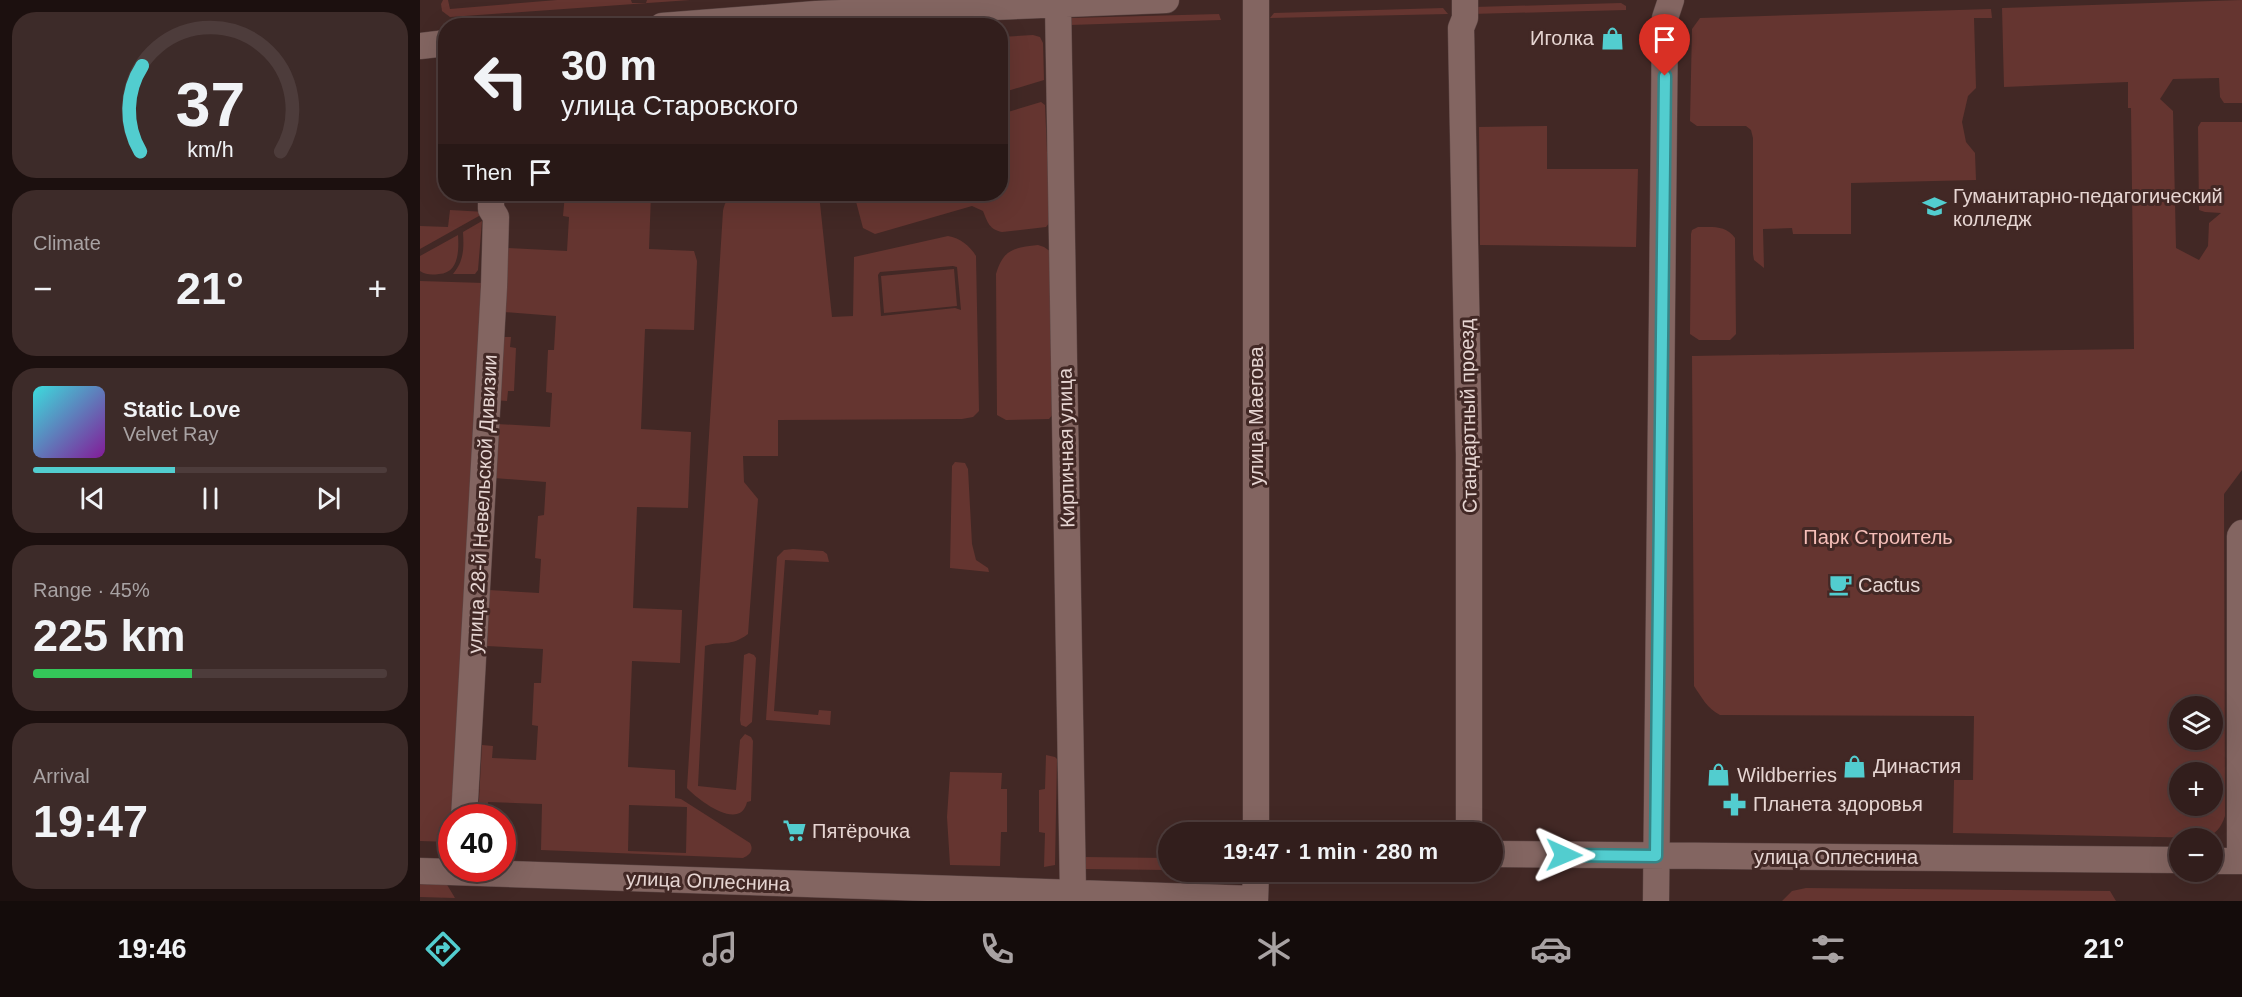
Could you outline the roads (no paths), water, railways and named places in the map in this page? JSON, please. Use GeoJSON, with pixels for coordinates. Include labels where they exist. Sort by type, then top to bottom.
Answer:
{"type":"FeatureCollection","features":[{"type":"Feature","properties":{"kind":"street"},"geometry":{"type":"LineString","coordinates":[[765,18],[1058,3],[1166,0]]}},
{"type":"Feature","properties":{"kind":"street","name":"улица Маегова"},"geometry":{"type":"LineString","coordinates":[[1256,0],[1256,822]]}},
{"type":"Feature","properties":{"kind":"street","name":"Стандартный проезд"},"geometry":{"type":"LineString","coordinates":[[1466,0],[1465,18],[1461,28],[1469,465],[1469,822]]}},
{"type":"Feature","properties":{"kind":"street"},"geometry":{"type":"LineString","coordinates":[[1656,901],[1665,18],[1671,0]]}},
{"type":"Feature","properties":{"kind":"street","name":"Кирпичная улица"},"geometry":{"type":"LineString","coordinates":[[1058,3],[1073,893]]}},
{"type":"Feature","properties":{"kind":"street"},"geometry":{"type":"LineString","coordinates":[[420,46],[438,44]]}},
{"type":"Feature","properties":{"kind":"street","name":"улица 28-й Невельской Дивизии"},"geometry":{"type":"LineString","coordinates":[[465,804],[494,287],[496,217],[491,209],[491,201]]}},
{"type":"Feature","properties":{"kind":"street"},"geometry":{"type":"LineString","coordinates":[[2223,861],[2241,861],[2240,536],[2242,533]]}},
{"type":"Feature","properties":{"kind":"street","name":"улица Оплеснина"},"geometry":{"type":"LineString","coordinates":[[1503,854],[2169,860]]}},
{"type":"Feature","properties":{"kind":"street","name":"улица Оплеснина"},"geometry":{"type":"LineString","coordinates":[[420,871],[438,871]]}},
{"type":"Feature","properties":{"kind":"street","name":"улица Оплеснина"},"geometry":{"type":"LineString","coordinates":[[516,872],[1255,900],[1256,882]]}},
{"type":"Feature","properties":{"kind":"place","name":"Иголка"},"geometry":{"type":"Point","coordinates":[1612,38]}},
{"type":"Feature","properties":{"kind":"place","name":"Гуманитарно-педагогический колледж"},"geometry":{"type":"Point","coordinates":[1935,207]}},
{"type":"Feature","properties":{"kind":"place","name":"Cactus"},"geometry":{"type":"Point","coordinates":[1840,585]}},
{"type":"Feature","properties":{"kind":"place","name":"Династия"},"geometry":{"type":"Point","coordinates":[1855,766]}},
{"type":"Feature","properties":{"kind":"place","name":"Wildberries"},"geometry":{"type":"Point","coordinates":[1719,775]}},
{"type":"Feature","properties":{"kind":"place","name":"Планета здоровья"},"geometry":{"type":"Point","coordinates":[1735,804]}},
{"type":"Feature","properties":{"kind":"place","name":"Пятёрочка"},"geometry":{"type":"Point","coordinates":[794,831]}},
{"type":"Feature","properties":{"kind":"park label","name":"Парк Строитель"},"geometry":{"type":"Point","coordinates":[1878,537]}}]}
